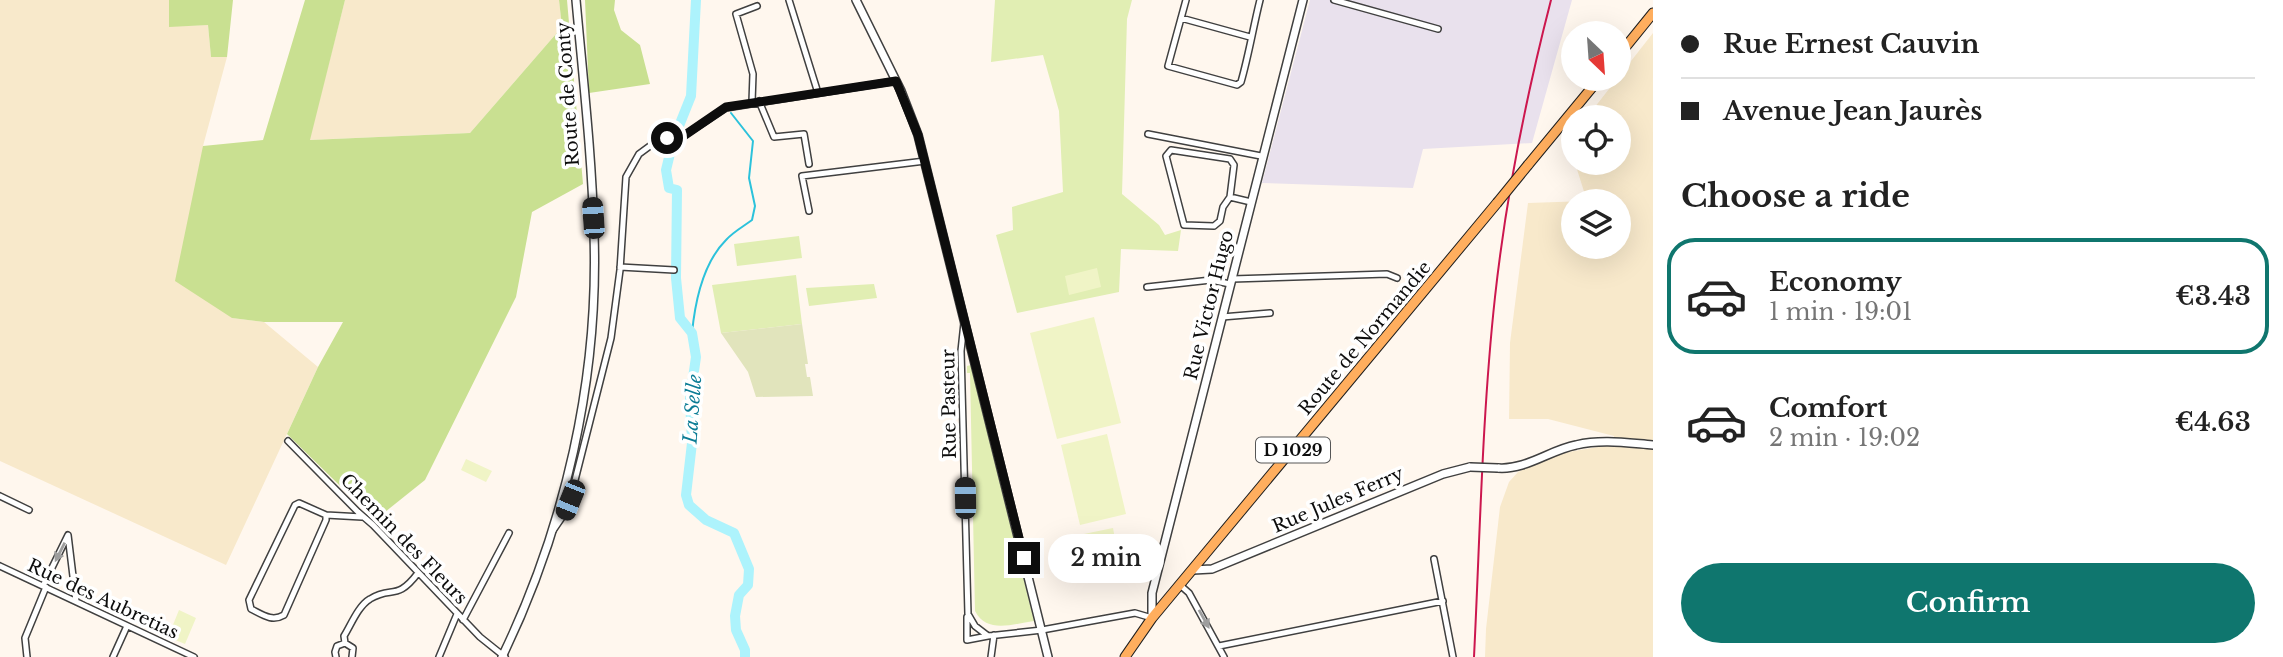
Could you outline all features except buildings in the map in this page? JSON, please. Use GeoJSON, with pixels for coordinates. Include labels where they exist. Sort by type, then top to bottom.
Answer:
{"type":"FeatureCollection","features":[{"type":"Feature","properties":{"kind":"main road"},"geometry":{"type":"LineString","coordinates":[[1631,40],[1653,13]]}},
{"type":"Feature","properties":{"kind":"main road","name":"Route de Normandie"},"geometry":{"type":"LineString","coordinates":[[1125,657],[1152,618],[1589,91]]}},
{"type":"Feature","properties":{"kind":"street","name":"Route de Conty"},"geometry":{"type":"LineString","coordinates":[[503,656],[559,519],[587,375],[593,316],[594,234],[576,0]]}},
{"type":"Feature","properties":{"kind":"street"},"geometry":{"type":"LineString","coordinates":[[789,0],[818,93]]}},
{"type":"Feature","properties":{"kind":"street"},"geometry":{"type":"LineString","coordinates":[[856,0],[896,81],[918,135],[1048,657]]}},
{"type":"Feature","properties":{"kind":"street"},"geometry":{"type":"LineString","coordinates":[[1186,0],[1168,66],[1237,85],[1241,82],[1251,48],[1250,37],[1261,0]]}},
{"type":"Feature","properties":{"kind":"street","name":"Rue Victor Hugo"},"geometry":{"type":"LineString","coordinates":[[1152,618],[1152,593],[1303,0]]}},
{"type":"Feature","properties":{"kind":"street"},"geometry":{"type":"LineString","coordinates":[[1334,0],[1438,29]]}},
{"type":"Feature","properties":{"kind":"street"},"geometry":{"type":"LineString","coordinates":[[757,6],[736,14],[753,74],[756,102],[774,137],[804,134],[809,164]]}},
{"type":"Feature","properties":{"kind":"street"},"geometry":{"type":"LineString","coordinates":[[1181,18],[1250,37]]}},
{"type":"Feature","properties":{"kind":"street"},"geometry":{"type":"LineString","coordinates":[[559,519],[570,500],[611,338],[620,267],[626,177],[639,154],[658,140],[685,135],[720,110],[896,81]]}},
{"type":"Feature","properties":{"kind":"street"},"geometry":{"type":"LineString","coordinates":[[1149,134],[1262,156]]}},
{"type":"Feature","properties":{"kind":"street"},"geometry":{"type":"LineString","coordinates":[[1171,150],[1179,150],[1230,159],[1234,165],[1230,197],[1223,207],[1220,221],[1214,226],[1184,225],[1166,156],[1171,150]]}},
{"type":"Feature","properties":{"kind":"street"},"geometry":{"type":"LineString","coordinates":[[809,211],[802,176],[925,161]]}},
{"type":"Feature","properties":{"kind":"street"},"geometry":{"type":"LineString","coordinates":[[1230,197],[1251,202]]}},
{"type":"Feature","properties":{"kind":"street"},"geometry":{"type":"LineString","coordinates":[[620,267],[674,270]]}},
{"type":"Feature","properties":{"kind":"street"},"geometry":{"type":"LineString","coordinates":[[1147,287],[1210,280],[1387,274],[1397,278]]}},
{"type":"Feature","properties":{"kind":"street"},"geometry":{"type":"LineString","coordinates":[[1222,317],[1270,313]]}},
{"type":"Feature","properties":{"kind":"street","name":"Rue Pasteur"},"geometry":{"type":"LineString","coordinates":[[965,320],[961,351],[967,640],[991,636]]}},
{"type":"Feature","properties":{"kind":"street"},"geometry":{"type":"LineString","coordinates":[[962,362],[975,360]]}},
{"type":"Feature","properties":{"kind":"street","name":"Rue Jules Ferry"},"geometry":{"type":"LineString","coordinates":[[1193,570],[1212,569],[1443,474],[1470,467],[1516,467],[1574,445],[1602,440],[1653,445]]}},
{"type":"Feature","properties":{"kind":"street","name":"Chemin des Fleurs"},"geometry":{"type":"LineString","coordinates":[[288,441],[457,614],[503,656]]}},
{"type":"Feature","properties":{"kind":"street"},"geometry":{"type":"LineString","coordinates":[[0,496],[29,510]]}},
{"type":"Feature","properties":{"kind":"street"},"geometry":{"type":"LineString","coordinates":[[326,515],[284,615],[278,619],[271,618],[251,609],[249,600],[295,505],[299,503],[326,515],[365,517]]}},
{"type":"Feature","properties":{"kind":"street"},"geometry":{"type":"LineString","coordinates":[[463,620],[509,533]]}},
{"type":"Feature","properties":{"kind":"street"},"geometry":{"type":"LineString","coordinates":[[27,657],[25,638],[44,587],[68,535],[76,601]]}},
{"type":"Feature","properties":{"kind":"street"},"geometry":{"type":"LineString","coordinates":[[1434,559],[1453,657]]}},
{"type":"Feature","properties":{"kind":"street","name":"Rue des Aubretias"},"geometry":{"type":"LineString","coordinates":[[0,566],[194,657]]}},
{"type":"Feature","properties":{"kind":"street"},"geometry":{"type":"LineString","coordinates":[[352,657],[353,648],[345,643],[344,636],[365,603],[378,595],[399,592],[418,573]]}},
{"type":"Feature","properties":{"kind":"street"},"geometry":{"type":"LineString","coordinates":[[1180,584],[1189,593],[1224,657]]}},
{"type":"Feature","properties":{"kind":"street"},"geometry":{"type":"LineString","coordinates":[[1219,646],[1443,601]]}},
{"type":"Feature","properties":{"kind":"street"},"geometry":{"type":"LineString","coordinates":[[968,614],[975,626],[991,636],[1135,613],[1152,618]]}},
{"type":"Feature","properties":{"kind":"street"},"geometry":{"type":"LineString","coordinates":[[439,657],[457,614]]}},
{"type":"Feature","properties":{"kind":"street"},"geometry":{"type":"LineString","coordinates":[[113,657],[127,626]]}},
{"type":"Feature","properties":{"kind":"street"},"geometry":{"type":"LineString","coordinates":[[991,636],[991,657]]}},
{"type":"Feature","properties":{"kind":"street"},"geometry":{"type":"LineString","coordinates":[[336,657],[337,646],[345,643]]}},
{"type":"Feature","properties":{"kind":"shaded area"},"geometry":{"type":"Polygon","coordinates":[[[0,0],[169,0],[169,26],[208,25],[211,57],[227,57],[203,146],[232,318],[264,322],[318,367],[226,565],[0,461],[0,0]]]}},
{"type":"Feature","properties":{"kind":"shaded area"},"geometry":{"type":"Polygon","coordinates":[[[345,0],[559,0],[562,27],[470,133],[309,140],[345,0]]]}},
{"type":"Feature","properties":{"kind":"shaded area"},"geometry":{"type":"Polygon","coordinates":[[[1310,0],[1572,0],[1566,21],[1561,21],[1561,39],[1532,143],[1423,149],[1413,188],[1262,183],[1310,0]]]}},
{"type":"Feature","properties":{"kind":"shaded area"},"geometry":{"type":"Polygon","coordinates":[[[1653,33],[1653,657],[1485,657],[1500,507],[1509,482],[1518,472],[1556,454],[1610,445],[1614,436],[1548,419],[1509,419],[1510,343],[1528,203],[1561,202],[1561,259],[1631,259],[1631,189],[1583,189],[1579,175],[1631,175],[1631,105],[1596,105],[1607,91],[1631,91],[1631,61],[1653,33]]]}},
{"type":"Feature","properties":{"kind":"green space"},"geometry":{"type":"Polygon","coordinates":[[[169,0],[233,0],[227,57],[211,57],[208,25],[169,27],[169,0]]]}},
{"type":"Feature","properties":{"kind":"green space"},"geometry":{"type":"Polygon","coordinates":[[[305,0],[345,0],[310,140],[470,133],[562,27],[559,0],[567,0],[583,184],[532,212],[516,297],[425,480],[375,520],[287,434],[318,367],[343,322],[264,322],[232,318],[175,281],[203,146],[263,140],[305,0]]]}},
{"type":"Feature","properties":{"kind":"green space"},"geometry":{"type":"Polygon","coordinates":[[[585,0],[615,0],[614,10],[621,30],[640,45],[650,84],[589,93],[585,0]]]}},
{"type":"Feature","properties":{"kind":"green space"},"geometry":{"type":"Polygon","coordinates":[[[995,0],[1132,0],[1127,19],[1122,194],[1159,225],[1165,235],[1181,230],[1178,251],[1121,249],[1119,292],[1017,313],[996,235],[1013,230],[1012,207],[1063,192],[1059,111],[1043,55],[991,62],[995,0]]]}},
{"type":"Feature","properties":{"kind":"green space"},"geometry":{"type":"Polygon","coordinates":[[[799,236],[802,258],[737,266],[734,244],[799,236]]]}},
{"type":"Feature","properties":{"kind":"green space"},"geometry":{"type":"Polygon","coordinates":[[[1097,268],[1101,287],[1069,295],[1065,276],[1097,268]]]}},
{"type":"Feature","properties":{"kind":"green space"},"geometry":{"type":"Polygon","coordinates":[[[796,275],[802,324],[721,333],[712,285],[796,275]]]}},
{"type":"Feature","properties":{"kind":"green space"},"geometry":{"type":"Polygon","coordinates":[[[874,284],[877,298],[809,306],[806,288],[874,284]]]}},
{"type":"Feature","properties":{"kind":"green space"},"geometry":{"type":"Polygon","coordinates":[[[1094,317],[1121,423],[1057,439],[1030,333],[1094,317]]]}},
{"type":"Feature","properties":{"kind":"green space"},"geometry":{"type":"Polygon","coordinates":[[[802,324],[808,364],[805,364],[813,396],[756,397],[748,372],[721,333],[802,324]]]}},
{"type":"Feature","properties":{"kind":"green space"},"geometry":{"type":"Polygon","coordinates":[[[971,365],[1034,621],[993,625],[986,623],[975,611],[970,373],[967,373],[967,366],[971,365]]]}},
{"type":"Feature","properties":{"kind":"green space"},"geometry":{"type":"Polygon","coordinates":[[[1107,434],[1126,514],[1080,525],[1061,445],[1107,434]]]}},
{"type":"Feature","properties":{"kind":"green space"},"geometry":{"type":"Polygon","coordinates":[[[466,459],[492,471],[486,482],[461,470],[466,459]]]}},
{"type":"Feature","properties":{"kind":"green space"},"geometry":{"type":"Polygon","coordinates":[[[1113,528],[1119,561],[1085,568],[1079,535],[1113,528]]]}},
{"type":"Feature","properties":{"kind":"green space"},"geometry":{"type":"Polygon","coordinates":[[[179,610],[196,618],[185,644],[168,637],[179,610]]]}},
{"type":"Feature","properties":{"kind":"waterway","name":"La Selle"},"geometry":{"type":"LineString","coordinates":[[696,0],[691,96],[673,141],[666,170],[669,188],[677,190],[676,278],[680,318],[692,333],[696,357],[690,399],[692,443],[686,495],[689,505],[706,520],[734,533],[749,569],[748,585],[739,595],[735,616],[736,630],[745,650],[745,657]]}},
{"type":"Feature","properties":{"kind":"waterway"},"geometry":{"type":"LineString","coordinates":[[692,333],[698,296],[711,260],[729,237],[752,220],[755,206],[749,178],[753,141],[731,113]]}},
{"type":"Feature","properties":{"kind":"railway"},"geometry":{"type":"LineString","coordinates":[[1474,657],[1484,432],[1495,297],[1518,147],[1551,0]]}},
{"type":"Feature","properties":{"kind":"route"},"geometry":{"type":"LineString","coordinates":[[667,138],[685,135],[726,107],[896,81],[918,135],[934,192],[1024,558]]}}]}
